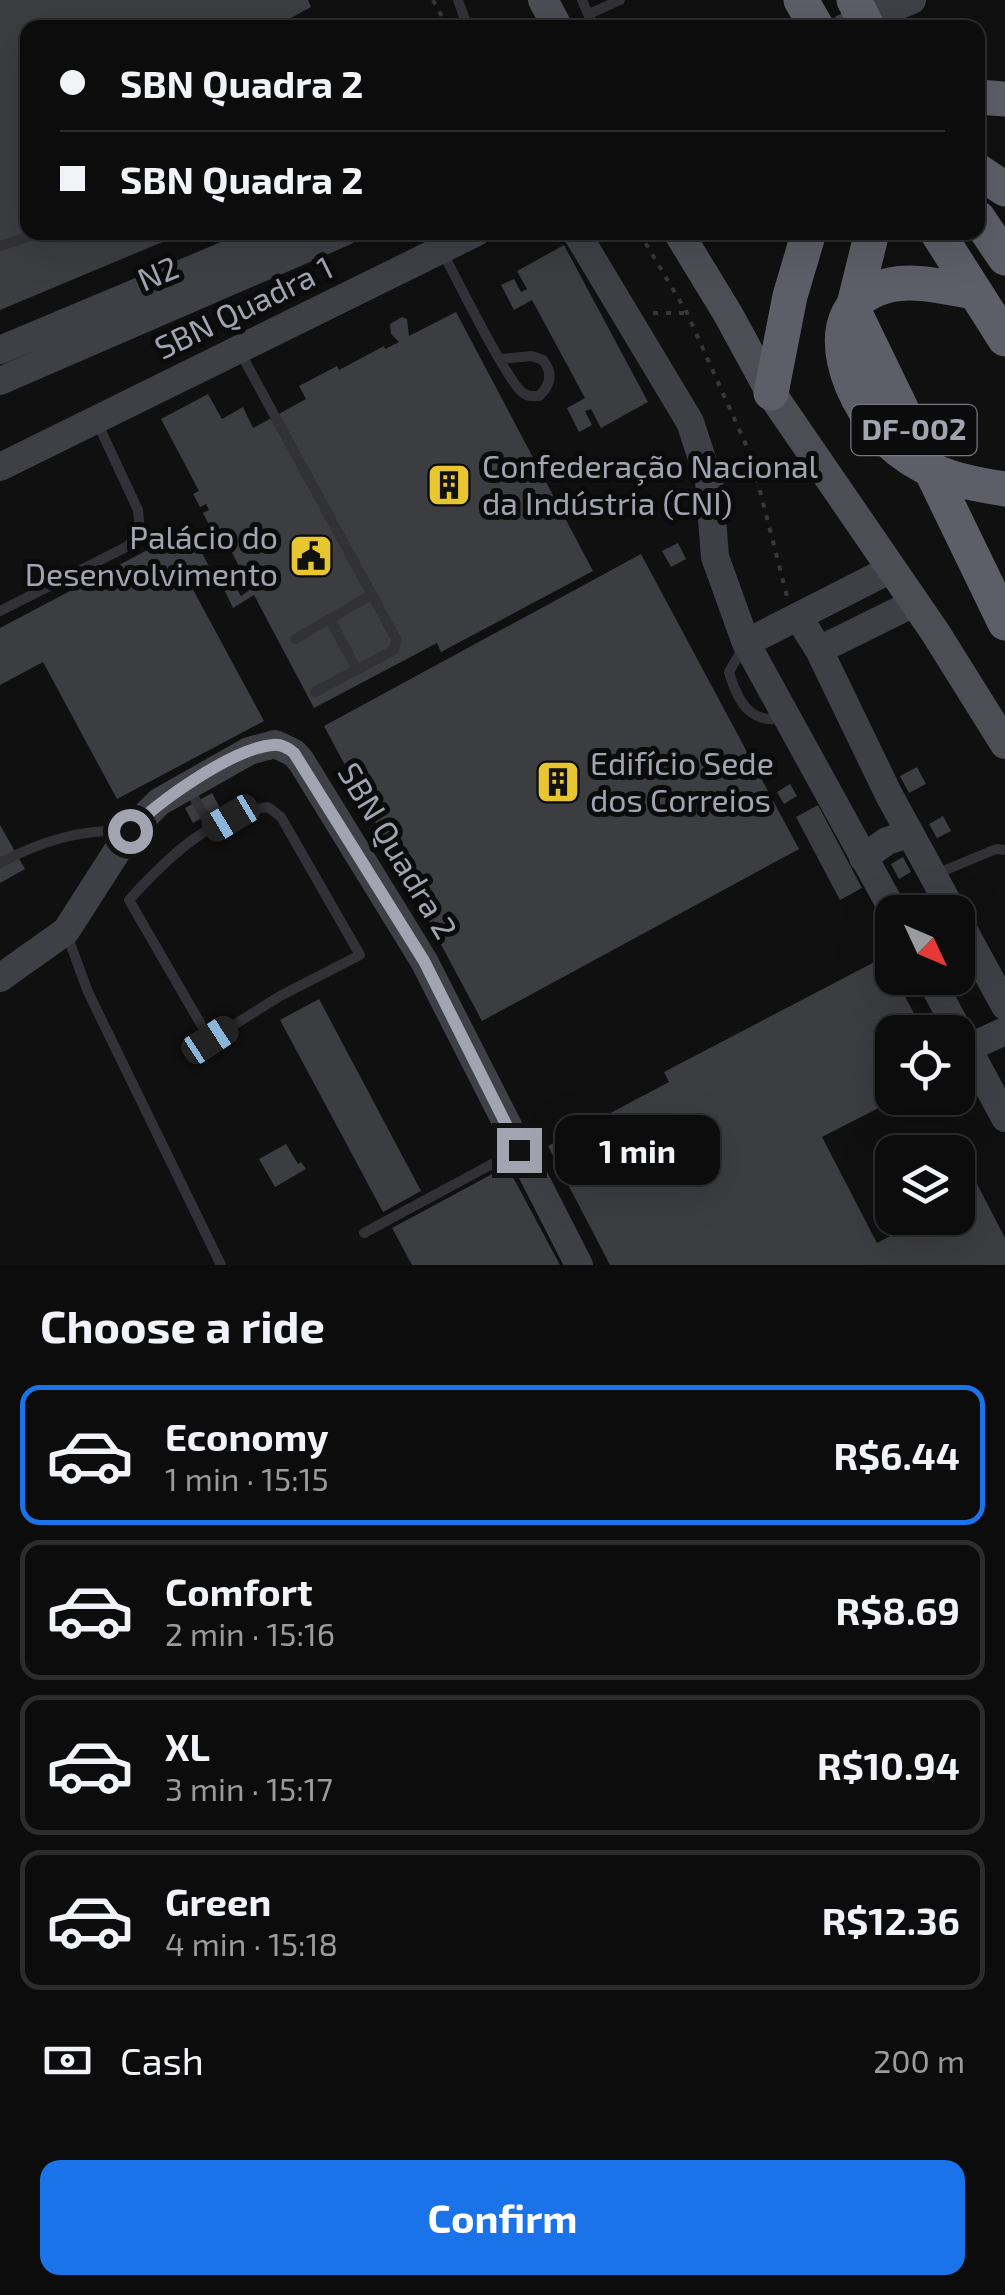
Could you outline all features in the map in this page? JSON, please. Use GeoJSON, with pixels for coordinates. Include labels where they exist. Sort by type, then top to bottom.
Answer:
{"type":"FeatureCollection","features":[{"type":"Feature","properties":{"kind":"highway"},"geometry":{"type":"LineString","coordinates":[[985,228],[1005,258]]}},
{"type":"Feature","properties":{"kind":"highway"},"geometry":{"type":"LineString","coordinates":[[771,393],[790,296],[807,240]]}},
{"type":"Feature","properties":{"kind":"highway"},"geometry":{"type":"LineString","coordinates":[[870,240],[842,350],[856,398],[896,448],[936,474],[1005,489]]}},
{"type":"Feature","properties":{"kind":"highway"},"geometry":{"type":"LineString","coordinates":[[941,240],[1005,339]]}},
{"type":"Feature","properties":{"kind":"highway"},"geometry":{"type":"LineString","coordinates":[[853,308],[889,285],[907,283],[974,292]]}},
{"type":"Feature","properties":{"kind":"highway","name":"DF-002"},"geometry":{"type":"LineString","coordinates":[[936,474],[1004,613]]}},
{"type":"Feature","properties":{"kind":"main road"},"geometry":{"type":"LineString","coordinates":[[683,240],[771,393],[1005,744]]}},
{"type":"Feature","properties":{"kind":"street"},"geometry":{"type":"LineString","coordinates":[[814,20],[858,0]]}},
{"type":"Feature","properties":{"kind":"street"},"geometry":{"type":"LineString","coordinates":[[863,20],[912,0]]}},
{"type":"Feature","properties":{"kind":"street","name":"N2"},"geometry":{"type":"LineString","coordinates":[[9,346],[263,240]]}},
{"type":"Feature","properties":{"kind":"street"},"geometry":{"type":"LineString","coordinates":[[211,289],[225,274],[300,240]]}},
{"type":"Feature","properties":{"kind":"street","name":"N2"},"geometry":{"type":"LineString","coordinates":[[0,381],[325,240]]}},
{"type":"Feature","properties":{"kind":"street","name":"SBN Quadra 1"},"geometry":{"type":"LineString","coordinates":[[0,467],[226,349],[460,240]]}},
{"type":"Feature","properties":{"kind":"street"},"geometry":{"type":"LineString","coordinates":[[581,240],[690,422],[710,480],[715,557],[746,643],[884,895]]}},
{"type":"Feature","properties":{"kind":"street"},"geometry":{"type":"LineString","coordinates":[[9,346],[40,350],[96,328],[120,328]]}},
{"type":"Feature","properties":{"kind":"street"},"geometry":{"type":"LineString","coordinates":[[746,643],[891,569]]}},
{"type":"Feature","properties":{"kind":"street"},"geometry":{"type":"LineString","coordinates":[[818,650],[914,603]]}},
{"type":"Feature","properties":{"kind":"street"},"geometry":{"type":"LineString","coordinates":[[796,619],[818,650],[944,895]]}},
{"type":"Feature","properties":{"kind":"street","name":"SBN Quadra 2"},"geometry":{"type":"LineString","coordinates":[[66,932],[130,831],[159,802],[249,751],[274,744],[294,753],[424,961],[579,1265]]}},
{"type":"Feature","properties":{"kind":"street"},"geometry":{"type":"LineString","coordinates":[[841,815],[858,812],[889,795]]}},
{"type":"Feature","properties":{"kind":"street"},"geometry":{"type":"LineString","coordinates":[[863,858],[887,841],[909,834]]}},
{"type":"Feature","properties":{"kind":"street"},"geometry":{"type":"LineString","coordinates":[[0,978],[66,932]]}},
{"type":"Feature","properties":{"kind":"street"},"geometry":{"type":"LineString","coordinates":[[975,951],[1005,1006]]}},
{"type":"Feature","properties":{"kind":"street"},"geometry":{"type":"LineString","coordinates":[[975,1045],[1005,1031]]}},
{"type":"Feature","properties":{"kind":"street"},"geometry":{"type":"LineString","coordinates":[[975,1056],[996,1079],[1005,1118]]}},
{"type":"Feature","properties":{"kind":"lane"},"geometry":{"type":"LineString","coordinates":[[582,0],[591,20]]}},
{"type":"Feature","properties":{"kind":"lane"},"geometry":{"type":"LineString","coordinates":[[589,14],[620,0]]}},
{"type":"Feature","properties":{"kind":"lane"},"geometry":{"type":"LineString","coordinates":[[441,249],[500,359],[518,388],[526,395],[538,396],[550,383],[543,360],[532,356],[500,359]]}},
{"type":"Feature","properties":{"kind":"lane"},"geometry":{"type":"LineString","coordinates":[[226,349],[397,645],[315,692]]}},
{"type":"Feature","properties":{"kind":"lane"},"geometry":{"type":"LineString","coordinates":[[0,611],[128,546],[140,531],[138,510],[95,418]]}},
{"type":"Feature","properties":{"kind":"lane"},"geometry":{"type":"LineString","coordinates":[[295,639],[371,595]]}},
{"type":"Feature","properties":{"kind":"lane"},"geometry":{"type":"LineString","coordinates":[[330,619],[358,670]]}},
{"type":"Feature","properties":{"kind":"lane"},"geometry":{"type":"LineString","coordinates":[[187,784],[212,829]]}},
{"type":"Feature","properties":{"kind":"lane"},"geometry":{"type":"LineString","coordinates":[[268,807],[275,810],[360,955],[280,996],[210,1040],[129,900],[158,868],[212,829],[244,811],[268,807]]}},
{"type":"Feature","properties":{"kind":"lane"},"geometry":{"type":"LineString","coordinates":[[0,863],[26,849],[68,835],[130,831]]}},
{"type":"Feature","properties":{"kind":"lane"},"geometry":{"type":"LineString","coordinates":[[933,876],[996,849],[1005,850]]}},
{"type":"Feature","properties":{"kind":"lane"},"geometry":{"type":"LineString","coordinates":[[66,932],[88,992],[222,1265]]}},
{"type":"Feature","properties":{"kind":"lane"},"geometry":{"type":"LineString","coordinates":[[364,1232],[519,1150]]}},
{"type":"Feature","properties":{"kind":"path"},"geometry":{"type":"LineString","coordinates":[[642,240],[687,313],[751,456],[796,619]]}},
{"type":"Feature","properties":{"kind":"path"},"geometry":{"type":"LineString","coordinates":[[640,314],[687,313]]}},
{"type":"Feature","properties":{"kind":"path"},"geometry":{"type":"LineString","coordinates":[[199,319],[226,349]]}},
{"type":"Feature","properties":{"kind":"building"},"geometry":{"type":"Polygon","coordinates":[[[0,0],[308,0],[311,7],[292,20],[20,20],[20,240],[167,240],[0,310],[0,0]]]}},
{"type":"Feature","properties":{"kind":"building"},"geometry":{"type":"Polygon","coordinates":[[[564,245],[648,402],[601,428],[591,409],[585,411],[592,425],[579,432],[567,408],[585,398],[532,300],[514,310],[501,285],[514,279],[521,292],[527,289],[517,271],[564,245]]]}},
{"type":"Feature","properties":{"kind":"building"},"geometry":{"type":"Polygon","coordinates":[[[456,312],[593,571],[441,652],[437,643],[314,708],[254,595],[233,608],[223,587],[232,582],[241,596],[251,589],[218,526],[211,529],[203,513],[209,510],[206,504],[200,507],[193,494],[199,491],[161,419],[208,394],[222,419],[243,407],[253,428],[306,399],[299,386],[337,366],[339,370],[399,342],[391,334],[390,324],[402,317],[407,319],[409,336],[456,312]]]}},
{"type":"Feature","properties":{"kind":"building"},"geometry":{"type":"Polygon","coordinates":[[[189,528],[212,572],[190,584],[264,721],[117,799],[43,662],[0,685],[0,628],[189,528]]]}},
{"type":"Feature","properties":{"kind":"building"},"geometry":{"type":"Polygon","coordinates":[[[678,543],[686,559],[671,567],[662,551],[678,543]]]}},
{"type":"Feature","properties":{"kind":"building","name":"Edifício Sede dos Correios"},"geometry":{"type":"Polygon","coordinates":[[[641,554],[799,849],[482,1021],[324,726],[641,554]]]}},
{"type":"Feature","properties":{"kind":"building"},"geometry":{"type":"Polygon","coordinates":[[[917,767],[926,784],[909,793],[900,776],[917,767]]]}},
{"type":"Feature","properties":{"kind":"building"},"geometry":{"type":"Polygon","coordinates":[[[790,784],[797,796],[784,804],[777,792],[790,784]]]}},
{"type":"Feature","properties":{"kind":"building"},"geometry":{"type":"Polygon","coordinates":[[[212,793],[220,808],[193,823],[185,808],[212,793]]]}},
{"type":"Feature","properties":{"kind":"building"},"geometry":{"type":"Polygon","coordinates":[[[818,805],[862,888],[840,900],[796,817],[818,805]]]}},
{"type":"Feature","properties":{"kind":"building"},"geometry":{"type":"Polygon","coordinates":[[[943,816],[951,831],[937,838],[929,824],[943,816]]]}},
{"type":"Feature","properties":{"kind":"building"},"geometry":{"type":"Polygon","coordinates":[[[0,825],[25,869],[0,883],[0,825]]]}},
{"type":"Feature","properties":{"kind":"building"},"geometry":{"type":"Polygon","coordinates":[[[903,857],[911,872],[899,879],[891,864],[903,857]]]}},
{"type":"Feature","properties":{"kind":"building"},"geometry":{"type":"Polygon","coordinates":[[[875,962],[875,995],[904,995],[915,1015],[875,1015],[875,1110],[822,1137],[877,1243],[892,1235],[975,1235],[975,1180],[1005,1238],[1005,1265],[610,1265],[548,1146],[669,1082],[664,1072],[875,962]]]}},
{"type":"Feature","properties":{"kind":"building"},"geometry":{"type":"Polygon","coordinates":[[[319,999],[421,1191],[383,1212],[280,1020],[319,999]]]}},
{"type":"Feature","properties":{"kind":"building"},"geometry":{"type":"Polygon","coordinates":[[[286,1144],[298,1164],[301,1162],[306,1169],[275,1187],[259,1159],[286,1144]]]}},
{"type":"Feature","properties":{"kind":"building"},"geometry":{"type":"Polygon","coordinates":[[[507,1166],[560,1265],[412,1265],[392,1228],[507,1166]]]}},
{"type":"Feature","properties":{"kind":"place","name":"Confederação Nacional da Indústria (CNI)"},"geometry":{"type":"Point","coordinates":[449,485]}},
{"type":"Feature","properties":{"kind":"place","name":"Palácio do Desenvolvimento"},"geometry":{"type":"Point","coordinates":[311,556]}},
{"type":"Feature","properties":{"kind":"place","name":"Edifício Sede dos Correios"},"geometry":{"type":"Point","coordinates":[558,782]}},
{"type":"Feature","properties":{"kind":"route"},"geometry":{"type":"LineString","coordinates":[[130,831],[159,802],[249,751],[274,744],[294,753],[424,961],[519,1150]]}}]}
